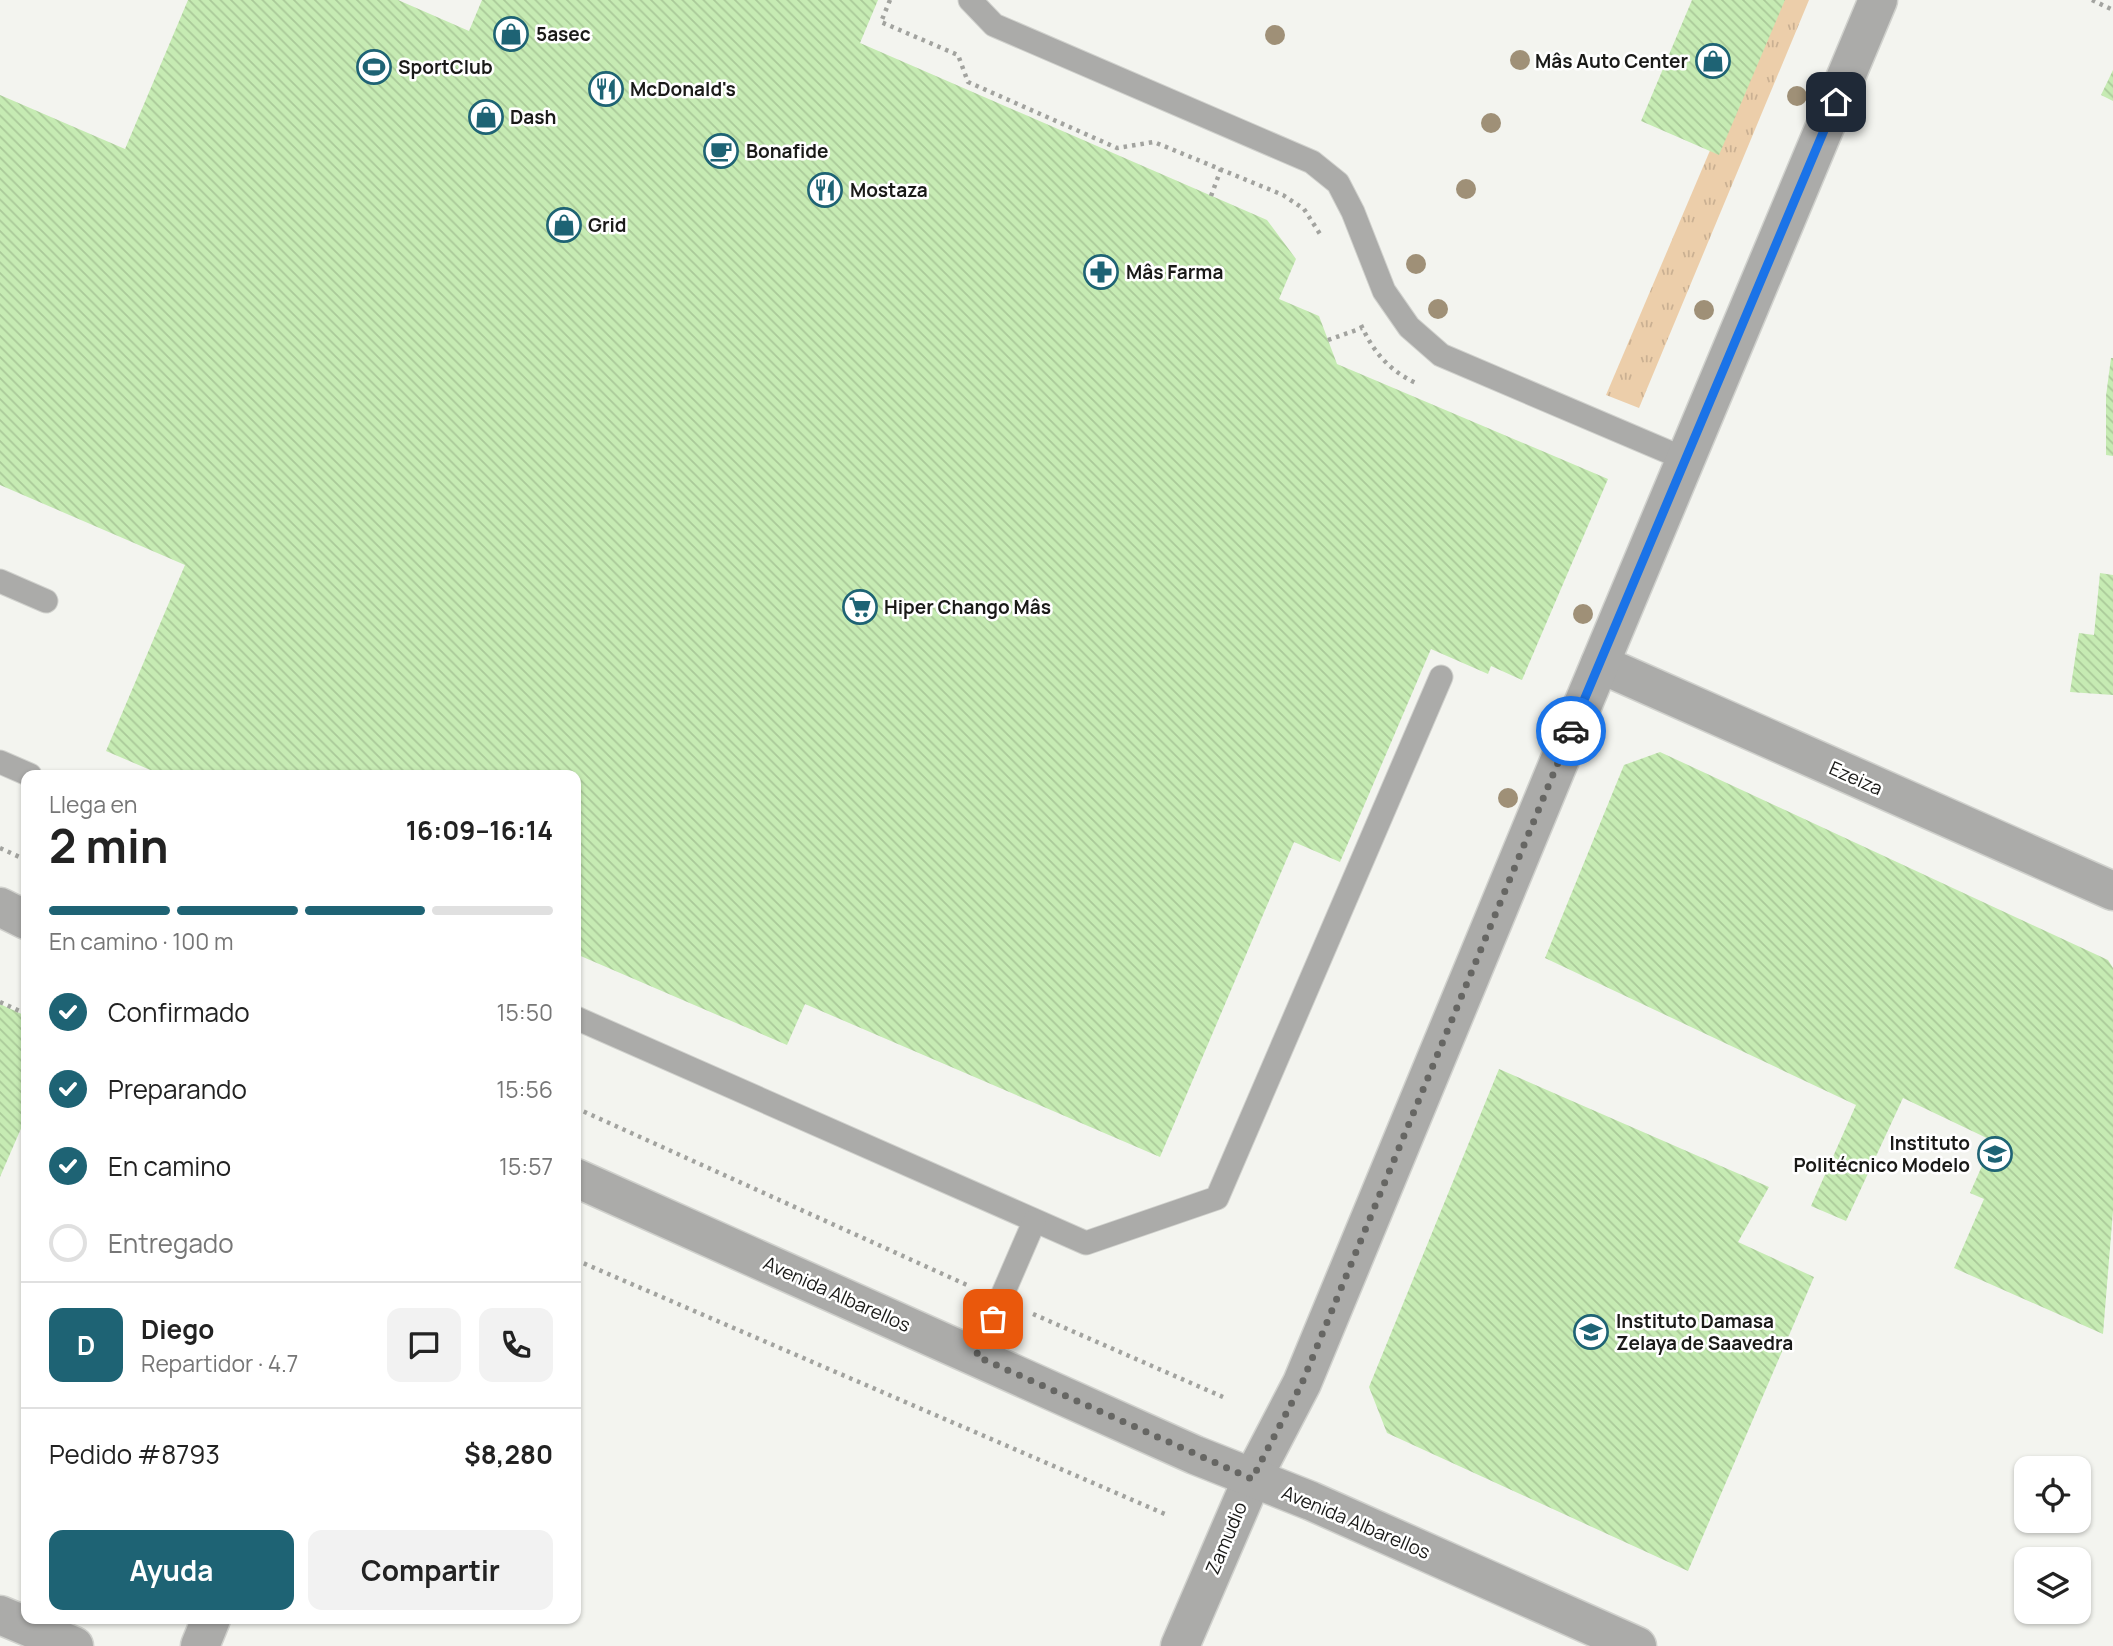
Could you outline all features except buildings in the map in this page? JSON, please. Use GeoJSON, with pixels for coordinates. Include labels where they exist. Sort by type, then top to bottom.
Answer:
{"type":"FeatureCollection","features":[{"type":"Feature","properties":{"kind":"street","name":"Zamudio"},"geometry":{"type":"LineString","coordinates":[[1180,1646],[1252,1479],[1302,1383],[1878,0]]}},
{"type":"Feature","properties":{"kind":"street","name":"Ezeiza"},"geometry":{"type":"LineString","coordinates":[[1600,664],[2113,891]]}},
{"type":"Feature","properties":{"kind":"street"},"geometry":{"type":"LineString","coordinates":[[0,908],[21,918]]}},
{"type":"Feature","properties":{"kind":"street","name":"Avenida Albarellos"},"geometry":{"type":"LineString","coordinates":[[581,1180],[1252,1479],[1324,1507],[1637,1646]]}},
{"type":"Feature","properties":{"kind":"street"},"geometry":{"type":"LineString","coordinates":[[0,1615],[21,1624]]}},
{"type":"Feature","properties":{"kind":"street"},"geometry":{"type":"LineString","coordinates":[[21,1624],[74,1646]]}},
{"type":"Feature","properties":{"kind":"street"},"geometry":{"type":"LineString","coordinates":[[200,1646],[209,1624]]}},
{"type":"Feature","properties":{"kind":"lane"},"geometry":{"type":"LineString","coordinates":[[970,0],[994,25],[1312,162],[1338,183],[1353,212],[1384,291],[1409,327],[1441,355],[1685,459]]}},
{"type":"Feature","properties":{"kind":"lane"},"geometry":{"type":"LineString","coordinates":[[0,581],[46,601]]}},
{"type":"Feature","properties":{"kind":"lane"},"geometry":{"type":"LineString","coordinates":[[581,1020],[1086,1243],[1217,1198],[1441,677]]}},
{"type":"Feature","properties":{"kind":"lane"},"geometry":{"type":"LineString","coordinates":[[0,762],[21,771]]}},
{"type":"Feature","properties":{"kind":"lane"},"geometry":{"type":"LineString","coordinates":[[976,1356],[1034,1222]]}},
{"type":"Feature","properties":{"kind":"path"},"geometry":{"type":"LineString","coordinates":[[890,0],[881,22],[958,55],[968,82],[1117,148],[1154,142],[1283,195],[1304,209],[1325,245]]}},
{"type":"Feature","properties":{"kind":"path"},"geometry":{"type":"LineString","coordinates":[[2092,0],[2113,10]]}},
{"type":"Feature","properties":{"kind":"path"},"geometry":{"type":"LineString","coordinates":[[1357,316],[1372,349],[1391,369],[1421,385]]}},
{"type":"Feature","properties":{"kind":"path"},"geometry":{"type":"LineString","coordinates":[[1328,340],[1362,328]]}},
{"type":"Feature","properties":{"kind":"path"},"geometry":{"type":"LineString","coordinates":[[0,848],[21,858]]}},
{"type":"Feature","properties":{"kind":"path"},"geometry":{"type":"LineString","coordinates":[[0,1002],[21,1012]]}},
{"type":"Feature","properties":{"kind":"path"},"geometry":{"type":"LineString","coordinates":[[581,1110],[1001,1300],[1223,1396]]}},
{"type":"Feature","properties":{"kind":"path"},"geometry":{"type":"LineString","coordinates":[[581,1262],[1165,1514]]}},
{"type":"Feature","properties":{"kind":"green space"},"geometry":{"type":"Polygon","coordinates":[[[1774,0],[1809,0],[1639,408],[1606,395],[1774,0]]]}},
{"type":"Feature","properties":{"kind":"way so far"},"geometry":{"type":"LineString","coordinates":[[993,1319],[976,1356],[1252,1479],[1302,1383],[1571,731]]}},
{"type":"Feature","properties":{"kind":"place","name":"5asec"},"geometry":{"type":"Point","coordinates":[511,34]}},
{"type":"Feature","properties":{"kind":"place","name":"Mâs Auto Center"},"geometry":{"type":"Point","coordinates":[1713,61]}},
{"type":"Feature","properties":{"kind":"place","name":"SportClub"},"geometry":{"type":"Point","coordinates":[374,67]}},
{"type":"Feature","properties":{"kind":"place","name":"McDonald's"},"geometry":{"type":"Point","coordinates":[606,89]}},
{"type":"Feature","properties":{"kind":"place","name":"Dash"},"geometry":{"type":"Point","coordinates":[486,117]}},
{"type":"Feature","properties":{"kind":"place","name":"Bonafide"},"geometry":{"type":"Point","coordinates":[721,151]}},
{"type":"Feature","properties":{"kind":"place","name":"Mostaza"},"geometry":{"type":"Point","coordinates":[825,190]}},
{"type":"Feature","properties":{"kind":"place","name":"Grid"},"geometry":{"type":"Point","coordinates":[564,225]}},
{"type":"Feature","properties":{"kind":"place","name":"Mâs Farma"},"geometry":{"type":"Point","coordinates":[1101,272]}},
{"type":"Feature","properties":{"kind":"place","name":"Hiper Chango Mâs"},"geometry":{"type":"Point","coordinates":[860,607]}},
{"type":"Feature","properties":{"kind":"place","name":"Instituto Politécnico Modelo"},"geometry":{"type":"Point","coordinates":[1995,1154]}},
{"type":"Feature","properties":{"kind":"place","name":"Instituto Damasa Zelaya de Saavedra"},"geometry":{"type":"Point","coordinates":[1591,1332]}},
{"type":"Feature","properties":{"kind":"route"},"geometry":{"type":"LineString","coordinates":[[1571,731],[1836,102]]}}]}
